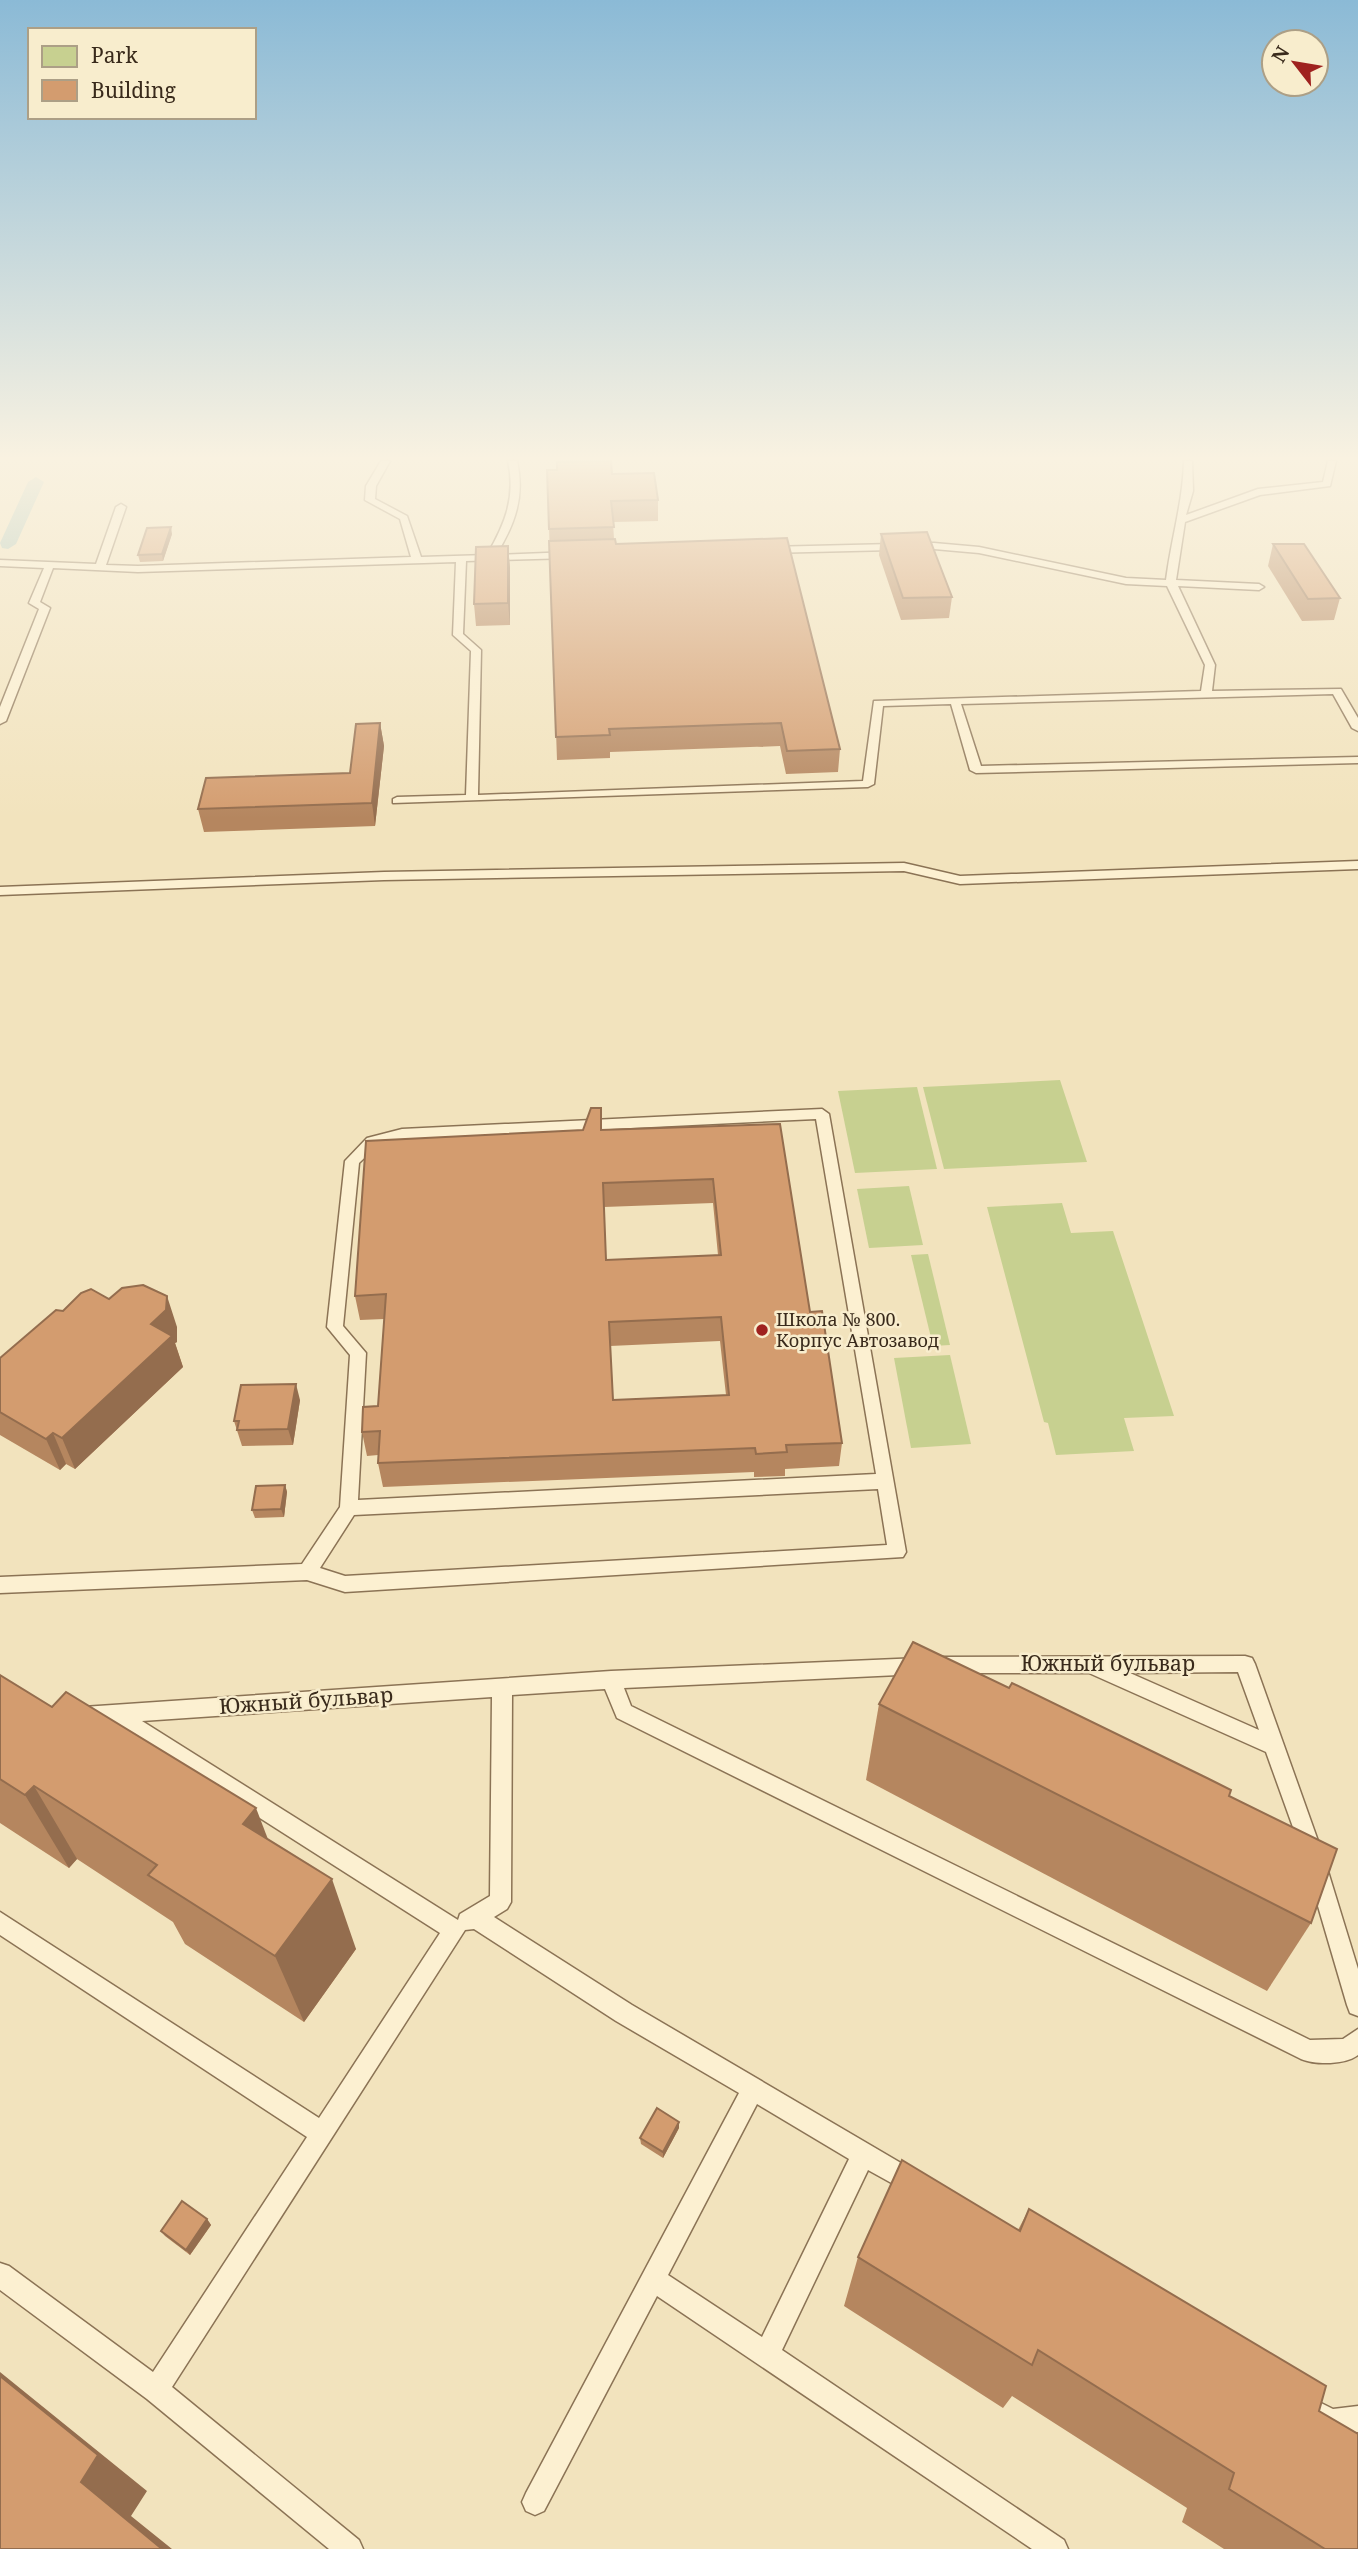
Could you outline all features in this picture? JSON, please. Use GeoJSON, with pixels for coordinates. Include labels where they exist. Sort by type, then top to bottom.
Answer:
{"type":"FeatureCollection","features":[{"type":"Feature","properties":{"kind":"lane"},"geometry":{"type":"LineString","coordinates":[[0,721],[45,608],[34,603],[43,580]]}},
{"type":"Feature","properties":{"kind":"lane"},"geometry":{"type":"LineString","coordinates":[[460,580],[458,635],[476,650],[472,799]]}},
{"type":"Feature","properties":{"kind":"lane"},"geometry":{"type":"LineString","coordinates":[[1121,580],[1259,587]]}},
{"type":"Feature","properties":{"kind":"lane"},"geometry":{"type":"LineString","coordinates":[[1171,580],[1210,665],[1206,695]]}},
{"type":"Feature","properties":{"kind":"lane"},"geometry":{"type":"LineString","coordinates":[[397,801],[868,784],[878,703],[1337,691],[1358,728]]}},
{"type":"Feature","properties":{"kind":"lane"},"geometry":{"type":"LineString","coordinates":[[955,701],[976,770],[1358,760]]}},
{"type":"Feature","properties":{"kind":"lane"},"geometry":{"type":"LineString","coordinates":[[0,891],[384,876],[904,867],[960,880],[1358,865]]}},
{"type":"Feature","properties":{"kind":"lane"},"geometry":{"type":"LineString","coordinates":[[0,1585],[307,1573],[345,1584],[897,1552],[822,1114],[429,1132],[402,1134],[372,1142],[352,1161],[335,1327],[358,1353],[349,1508],[307,1573]]}},
{"type":"Feature","properties":{"kind":"lane"},"geometry":{"type":"LineString","coordinates":[[349,1508],[886,1481]]}},
{"type":"Feature","properties":{"kind":"lane","name":"Южный бульвар"},"geometry":{"type":"LineString","coordinates":[[63,1717],[611,1680],[927,1665],[1245,1664],[1312,1855],[1358,2005]]}},
{"type":"Feature","properties":{"kind":"lane"},"geometry":{"type":"LineString","coordinates":[[927,1665],[965,1684]]}},
{"type":"Feature","properties":{"kind":"lane"},"geometry":{"type":"LineString","coordinates":[[1090,1665],[1274,1746]]}},
{"type":"Feature","properties":{"kind":"lane"},"geometry":{"type":"LineString","coordinates":[[611,1680],[624,1712],[1309,2051],[1347,2050],[1358,2040]]}},
{"type":"Feature","properties":{"kind":"lane"},"geometry":{"type":"LineString","coordinates":[[156,2390],[454,1930],[500,1902],[502,1687]]}},
{"type":"Feature","properties":{"kind":"lane"},"geometry":{"type":"LineString","coordinates":[[114,1714],[454,1930]]}},
{"type":"Feature","properties":{"kind":"lane"},"geometry":{"type":"LineString","coordinates":[[1288,1842],[1312,1855]]}},
{"type":"Feature","properties":{"kind":"lane"},"geometry":{"type":"LineString","coordinates":[[474,1917],[624,2013],[935,2195]]}},
{"type":"Feature","properties":{"kind":"lane"},"geometry":{"type":"LineString","coordinates":[[0,1923],[322,2133]]}},
{"type":"Feature","properties":{"kind":"lane"},"geometry":{"type":"LineString","coordinates":[[535,2502],[753,2090]]}},
{"type":"Feature","properties":{"kind":"lane"},"geometry":{"type":"LineString","coordinates":[[767,2355],[863,2154]]}},
{"type":"Feature","properties":{"kind":"lane"},"geometry":{"type":"LineString","coordinates":[[0,2275],[156,2390],[350,2549]]}},
{"type":"Feature","properties":{"kind":"lane"},"geometry":{"type":"LineString","coordinates":[[653,2278],[1055,2549]]}},
{"type":"Feature","properties":{"kind":"lane"},"geometry":{"type":"LineString","coordinates":[[1295,2401],[1331,2422],[1358,2419]]}},
{"type":"Feature","properties":{"kind":"green space"},"geometry":{"type":"Polygon","coordinates":[[[1060,1080],[1087,1162],[944,1169],[923,1087],[1060,1080]]]}},
{"type":"Feature","properties":{"kind":"green space"},"geometry":{"type":"Polygon","coordinates":[[[917,1087],[937,1169],[855,1173],[838,1091],[917,1087]]]}},
{"type":"Feature","properties":{"kind":"green space"},"geometry":{"type":"Polygon","coordinates":[[[909,1186],[923,1245],[869,1248],[857,1189],[909,1186]]]}},
{"type":"Feature","properties":{"kind":"green space"},"geometry":{"type":"Polygon","coordinates":[[[1062,1203],[1071,1233],[1113,1231],[1174,1416],[1124,1418],[1134,1451],[1056,1455],[1048,1423],[1044,1422],[987,1207],[1062,1203]]]}},
{"type":"Feature","properties":{"kind":"green space"},"geometry":{"type":"Polygon","coordinates":[[[928,1254],[950,1345],[933,1346],[911,1255],[928,1254]]]}},
{"type":"Feature","properties":{"kind":"green space"},"geometry":{"type":"Polygon","coordinates":[[[950,1355],[971,1444],[911,1448],[894,1358],[950,1355]]]}},
{"type":"Feature","properties":{"kind":"building"},"geometry":{"type":"Polygon","coordinates":[[[475,580],[508,580],[508,603],[474,604],[475,580]]]}},
{"type":"Feature","properties":{"kind":"building"},"geometry":{"type":"Polygon","coordinates":[[[550,580],[798,580],[840,749],[787,751],[781,723],[609,729],[610,735],[556,737],[550,580]]]}},
{"type":"Feature","properties":{"kind":"building"},"geometry":{"type":"Polygon","coordinates":[[[897,580],[945,580],[952,597],[903,598],[897,580]]]}},
{"type":"Feature","properties":{"kind":"building"},"geometry":{"type":"Polygon","coordinates":[[[1296,580],[1328,580],[1340,598],[1308,599],[1296,580]]]}},
{"type":"Feature","properties":{"kind":"building"},"geometry":{"type":"Polygon","coordinates":[[[380,723],[372,803],[198,809],[206,778],[350,773],[356,724],[380,723]]]}},
{"type":"Feature","properties":{"kind":"building"},"geometry":{"type":"Polygon","coordinates":[[[591,1108],[601,1108],[601,1130],[780,1124],[810,1312],[822,1311],[842,1443],[786,1445],[787,1452],[756,1454],[755,1448],[378,1463],[380,1431],[362,1432],[363,1407],[378,1406],[386,1294],[355,1296],[366,1141],[583,1130],[591,1108]],[[713,1179],[603,1183],[606,1260],[721,1255],[713,1179]],[[721,1317],[609,1322],[613,1400],[729,1395],[721,1317]]]}},
{"type":"Feature","properties":{"kind":"building"},"geometry":{"type":"Polygon","coordinates":[[[143,1285],[167,1296],[166,1310],[151,1324],[172,1336],[62,1438],[53,1433],[46,1439],[0,1412],[0,1358],[56,1310],[63,1311],[81,1293],[91,1289],[109,1299],[122,1288],[143,1285]]]}},
{"type":"Feature","properties":{"kind":"building"},"geometry":{"type":"Polygon","coordinates":[[[296,1384],[288,1429],[237,1430],[239,1421],[234,1421],[241,1385],[296,1384]]]}},
{"type":"Feature","properties":{"kind":"building"},"geometry":{"type":"Polygon","coordinates":[[[285,1485],[281,1509],[252,1510],[256,1486],[285,1485]]]}},
{"type":"Feature","properties":{"kind":"building"},"geometry":{"type":"Polygon","coordinates":[[[913,1642],[1009,1688],[1012,1683],[1209,1779],[1231,1790],[1229,1796],[1337,1849],[1311,1923],[879,1704],[913,1642]]]}},
{"type":"Feature","properties":{"kind":"building"},"geometry":{"type":"Polygon","coordinates":[[[0,1675],[52,1707],[66,1692],[256,1808],[243,1824],[332,1879],[275,1956],[148,1875],[157,1865],[34,1786],[25,1795],[0,1779],[0,1675]]]}},
{"type":"Feature","properties":{"kind":"building"},"geometry":{"type":"Polygon","coordinates":[[[657,2108],[679,2122],[663,2152],[640,2138],[657,2108]]]}},
{"type":"Feature","properties":{"kind":"building"},"geometry":{"type":"Polygon","coordinates":[[[902,2160],[1020,2231],[1029,2209],[1326,2386],[1319,2411],[1358,2434],[1358,2549],[1325,2549],[1229,2489],[1234,2473],[1038,2350],[1032,2365],[858,2257],[902,2160]]]}},
{"type":"Feature","properties":{"kind":"building"},"geometry":{"type":"Polygon","coordinates":[[[182,2201],[207,2219],[186,2250],[161,2231],[182,2201]]]}},
{"type":"Feature","properties":{"kind":"building"},"geometry":{"type":"Polygon","coordinates":[[[0,2376],[98,2455],[81,2482],[162,2549],[0,2549],[0,2376]]]}},
{"type":"Feature","properties":{"kind":"place","name":"Школа № 800. Корпус Автозавод"},"geometry":{"type":"Point","coordinates":[762,1330]}}]}
